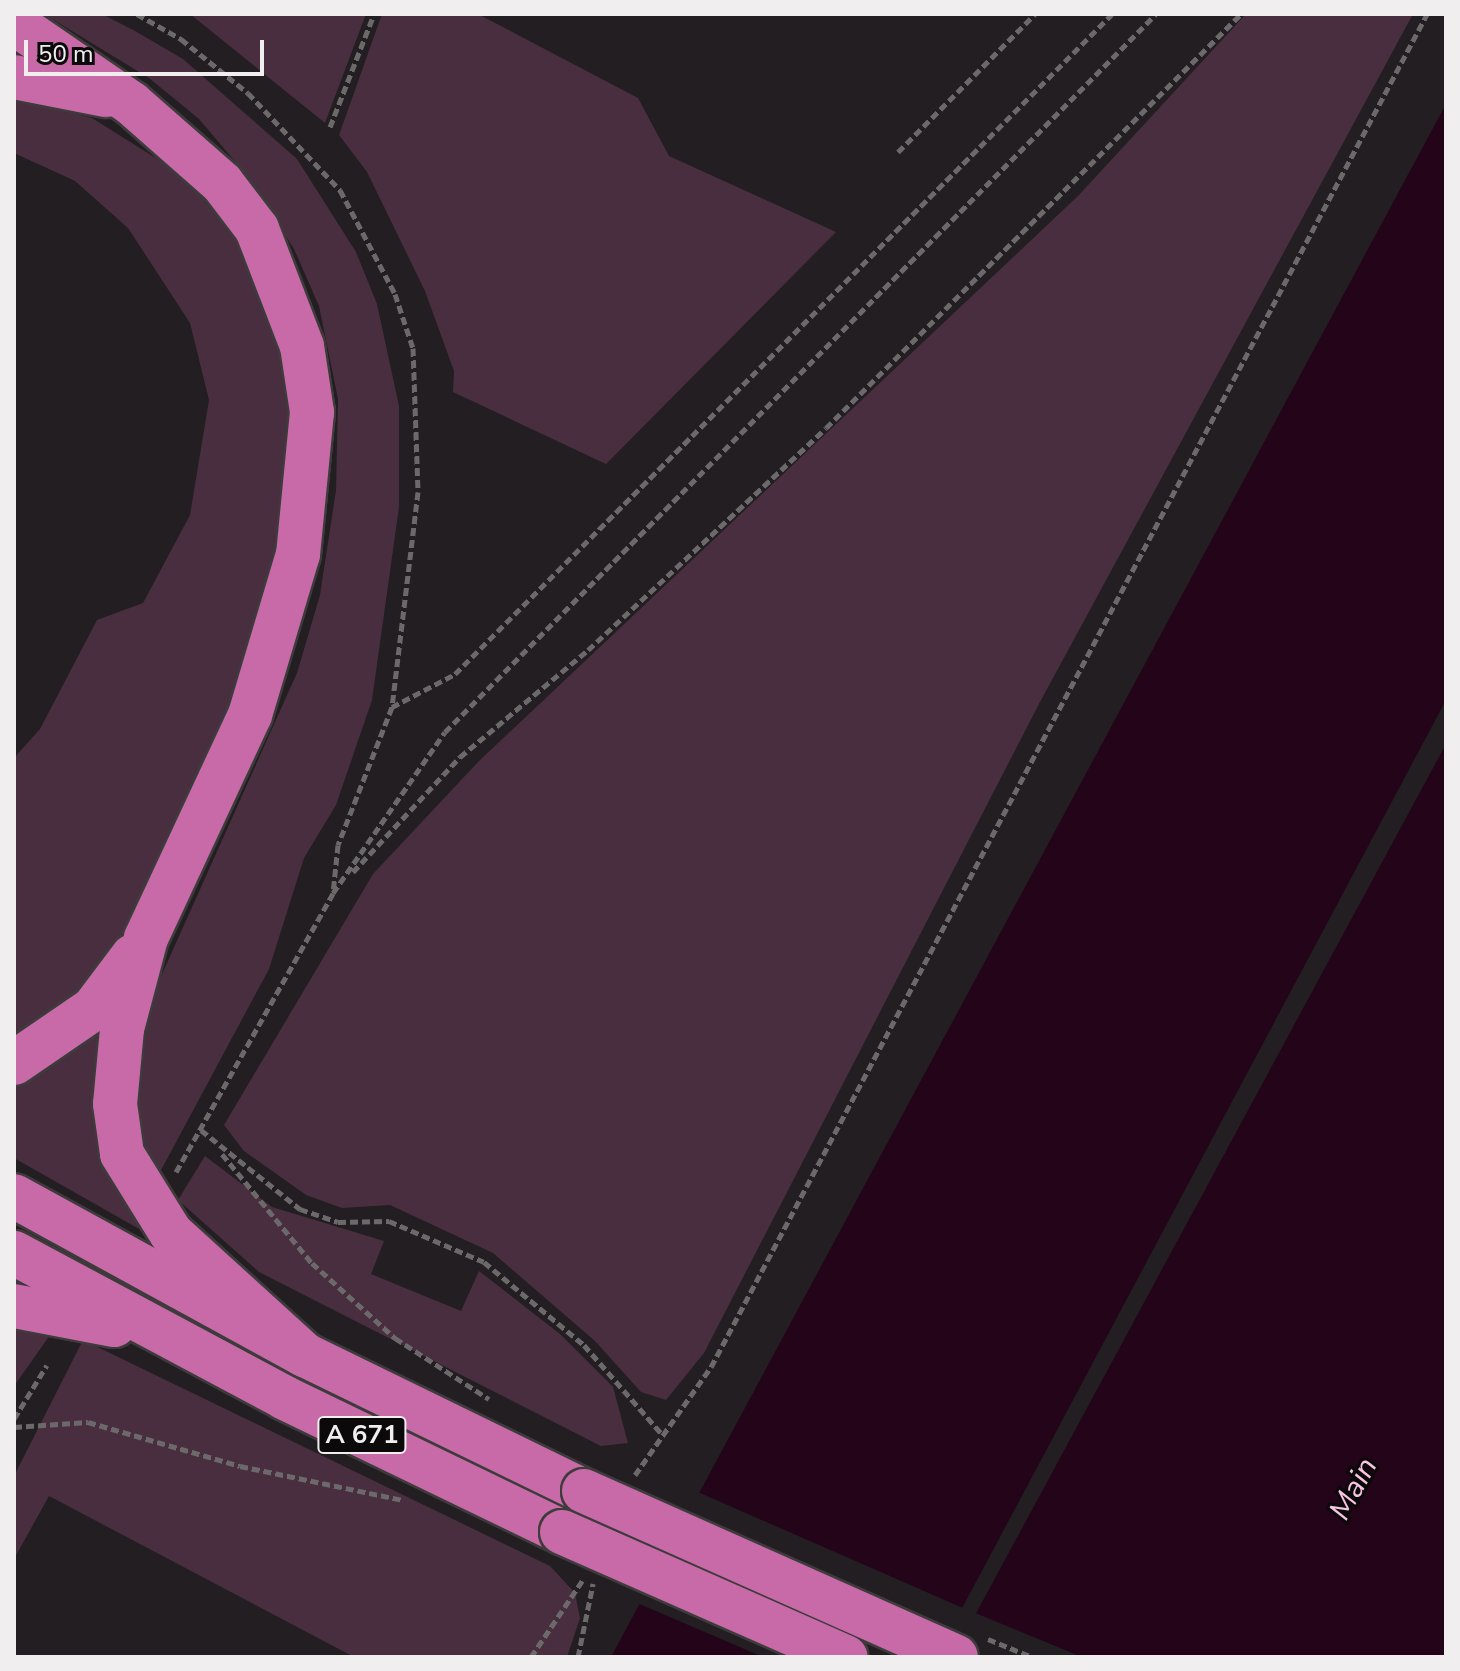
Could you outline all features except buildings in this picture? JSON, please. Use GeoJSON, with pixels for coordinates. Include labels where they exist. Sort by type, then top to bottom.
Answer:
{"type":"FeatureCollection","features":[{"type":"Feature","properties":{"kind":"highway"},"geometry":{"type":"LineString","coordinates":[[14,23],[131,103],[186,147],[257,229],[302,346],[312,412],[305,508],[280,626],[250,715],[146,938],[122,1029],[115,1104],[122,1154],[171,1233],[305,1355]]}},
{"type":"Feature","properties":{"kind":"highway"},"geometry":{"type":"LineString","coordinates":[[14,77],[131,103]]}},
{"type":"Feature","properties":{"kind":"highway"},"geometry":{"type":"LineString","coordinates":[[14,1063],[93,1009],[146,938]]}},
{"type":"Feature","properties":{"kind":"highway","name":"A 671"},"geometry":{"type":"LineString","coordinates":[[14,1196],[305,1355],[584,1491],[956,1657]]}},
{"type":"Feature","properties":{"kind":"highway","name":"A 671"},"geometry":{"type":"LineString","coordinates":[[14,1253],[163,1335],[562,1532],[846,1657]]}},
{"type":"Feature","properties":{"kind":"highway"},"geometry":{"type":"LineString","coordinates":[[14,1306],[163,1335]]}},
{"type":"Feature","properties":{"kind":"path"},"geometry":{"type":"LineString","coordinates":[[137,14],[181,39],[297,140],[340,190],[395,294],[413,348],[418,492],[392,707],[338,845],[333,893]]}},
{"type":"Feature","properties":{"kind":"path"},"geometry":{"type":"LineString","coordinates":[[330,127],[374,14]]}},
{"type":"Feature","properties":{"kind":"path"},"geometry":{"type":"LineString","coordinates":[[898,152],[1035,14]]}},
{"type":"Feature","properties":{"kind":"path"},"geometry":{"type":"LineString","coordinates":[[392,707],[455,674],[1112,14]]}},
{"type":"Feature","properties":{"kind":"path"},"geometry":{"type":"LineString","coordinates":[[171,1180],[333,893],[445,732],[1156,14]]}},
{"type":"Feature","properties":{"kind":"path"},"geometry":{"type":"LineString","coordinates":[[333,893],[460,757],[588,650],[826,428],[1241,14]]}},
{"type":"Feature","properties":{"kind":"path"},"geometry":{"type":"LineString","coordinates":[[216,1146],[300,1209],[338,1222],[389,1221],[484,1262],[584,1345],[661,1433],[711,1367],[1427,14]]}},
{"type":"Feature","properties":{"kind":"path"},"geometry":{"type":"LineString","coordinates":[[201,1130],[312,1263],[395,1338],[504,1409]]}},
{"type":"Feature","properties":{"kind":"path"},"geometry":{"type":"LineString","coordinates":[[14,1419],[47,1365]]}},
{"type":"Feature","properties":{"kind":"path"},"geometry":{"type":"LineString","coordinates":[[14,1427],[88,1422],[240,1466],[417,1504]]}},
{"type":"Feature","properties":{"kind":"path"},"geometry":{"type":"LineString","coordinates":[[531,1657],[585,1578]]}},
{"type":"Feature","properties":{"kind":"shaded area"},"geometry":{"type":"Polygon","coordinates":[[[44,14],[102,14],[135,31],[183,59],[297,159],[356,252],[377,304],[399,406],[399,507],[372,700],[336,805],[304,858],[269,969],[160,1172],[144,1155],[132,1117],[145,1012],[297,673],[320,595],[336,490],[338,399],[319,306],[294,249],[249,178],[199,119],[149,78],[44,14]]]}},
{"type":"Feature","properties":{"kind":"shaded area"},"geometry":{"type":"Polygon","coordinates":[[[190,14],[366,14],[325,123],[190,14]]]}},
{"type":"Feature","properties":{"kind":"shaded area"},"geometry":{"type":"Polygon","coordinates":[[[382,14],[478,14],[638,98],[669,156],[836,232],[606,464],[453,392],[454,371],[425,291],[367,172],[339,135],[382,14]]]}},
{"type":"Feature","properties":{"kind":"shaded area"},"geometry":{"type":"Polygon","coordinates":[[[1246,14],[1413,14],[1040,702],[704,1353],[666,1400],[641,1392],[595,1341],[493,1253],[390,1205],[342,1208],[306,1195],[244,1151],[224,1125],[373,874],[479,761],[1078,196],[1246,14]]]}},
{"type":"Feature","properties":{"kind":"shaded area"},"geometry":{"type":"Polygon","coordinates":[[[14,98],[92,118],[186,177],[247,255],[284,331],[294,448],[287,532],[245,671],[137,911],[86,987],[14,1045],[14,758],[40,729],[97,620],[143,603],[190,515],[209,400],[190,323],[128,228],[75,181],[14,153],[14,98]]]}},
{"type":"Feature","properties":{"kind":"shaded area"},"geometry":{"type":"Polygon","coordinates":[[[111,1013],[155,1238],[14,1158],[14,1078],[111,1013]]]}},
{"type":"Feature","properties":{"kind":"shaded area"},"geometry":{"type":"Polygon","coordinates":[[[205,1156],[272,1207],[384,1241],[371,1274],[461,1311],[479,1271],[560,1334],[613,1387],[628,1443],[601,1446],[259,1272],[178,1200],[205,1156]]]}},
{"type":"Feature","properties":{"kind":"shaded area"},"geometry":{"type":"Polygon","coordinates":[[[14,1322],[55,1328],[14,1386],[14,1322]]]}},
{"type":"Feature","properties":{"kind":"shaded area"},"geometry":{"type":"Polygon","coordinates":[[[83,1340],[550,1566],[575,1593],[580,1618],[567,1657],[354,1657],[49,1496],[14,1559],[14,1476],[83,1340]]]}},
{"type":"Feature","properties":{"kind":"water"},"geometry":{"type":"Polygon","coordinates":[[[1446,104],[1446,700],[936,1657],[611,1657],[1446,104]]]}},
{"type":"Feature","properties":{"kind":"water","name":"Main"},"geometry":{"type":"Polygon","coordinates":[[[1446,744],[1446,1657],[956,1657],[966,1632],[1446,744]]]}},
{"type":"Feature","properties":{"kind":"pier"},"geometry":{"type":"Polygon","coordinates":[[[698,1492],[963,1608],[940,1657],[763,1657],[637,1603],[698,1492]]]}},
{"type":"Feature","properties":{"kind":"pier"},"geometry":{"type":"Polygon","coordinates":[[[973,1612],[1082,1657],[952,1657],[973,1612]]]}}]}
